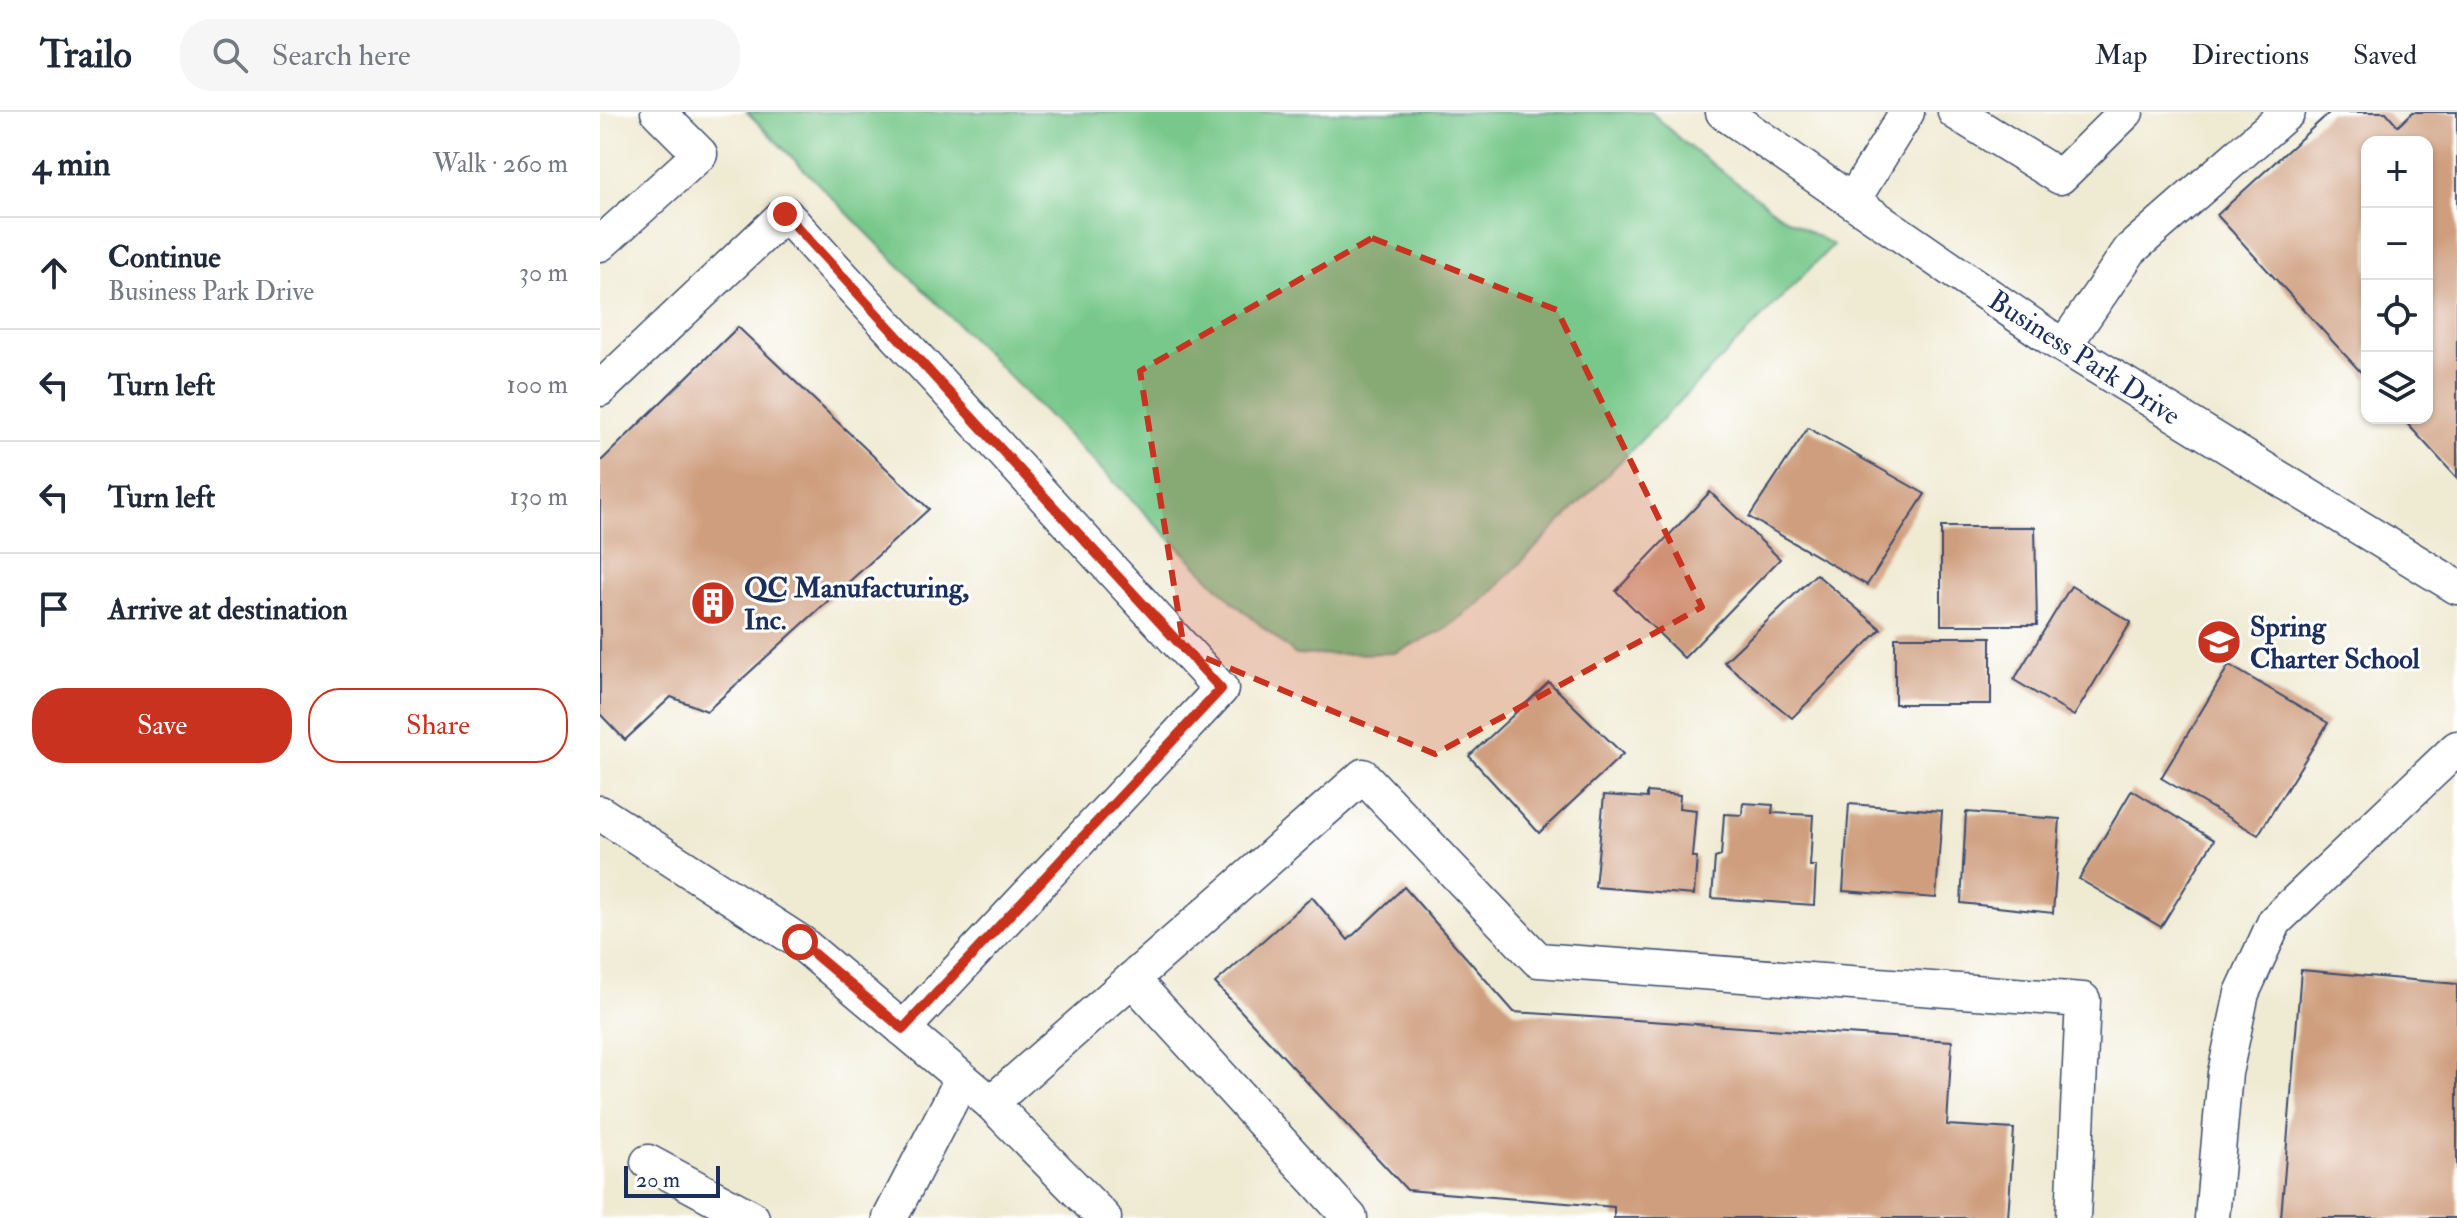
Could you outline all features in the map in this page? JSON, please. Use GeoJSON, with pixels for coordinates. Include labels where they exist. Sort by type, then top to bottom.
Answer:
{"type":"FeatureCollection","features":[{"type":"Feature","properties":{"kind":"street"},"geometry":{"type":"LineString","coordinates":[[600,244],[700,154],[658,112]]}},
{"type":"Feature","properties":{"kind":"street","name":"Business Park Drive"},"geometry":{"type":"LineString","coordinates":[[1723,112],[2064,346],[2454,581]]}},
{"type":"Feature","properties":{"kind":"street"},"geometry":{"type":"LineString","coordinates":[[1853,200],[1907,112]]}},
{"type":"Feature","properties":{"kind":"street"},"geometry":{"type":"LineString","coordinates":[[1955,112],[2060,177],[2126,112]]}},
{"type":"Feature","properties":{"kind":"street"},"geometry":{"type":"LineString","coordinates":[[2064,346],[2130,250],[2288,112]]}},
{"type":"Feature","properties":{"kind":"street"},"geometry":{"type":"LineString","coordinates":[[600,389],[785,214],[1221,689],[903,1029]]}},
{"type":"Feature","properties":{"kind":"street"},"geometry":{"type":"LineString","coordinates":[[2212,1218],[2225,1073],[2242,993],[2275,921],[2457,748]]}},
{"type":"Feature","properties":{"kind":"street"},"geometry":{"type":"LineString","coordinates":[[991,1103],[1363,776],[1538,960],[2083,1000],[2073,1218]]}},
{"type":"Feature","properties":{"kind":"street"},"geometry":{"type":"LineString","coordinates":[[600,813],[800,942],[991,1103],[1104,1218]]}},
{"type":"Feature","properties":{"kind":"street"},"geometry":{"type":"LineString","coordinates":[[1132,979],[1350,1218]]}},
{"type":"Feature","properties":{"kind":"street"},"geometry":{"type":"LineString","coordinates":[[890,1218],[962,1079]]}},
{"type":"Feature","properties":{"kind":"street"},"geometry":{"type":"LineString","coordinates":[[648,1162],[752,1218]]}},
{"type":"Feature","properties":{"kind":"highlighted area"},"geometry":{"type":"Polygon","coordinates":[[[1372,238],[1557,310],[1702,607],[1435,754],[1184,649],[1140,371],[1372,238]]]}},
{"type":"Feature","properties":{"kind":"green space"},"geometry":{"type":"Polygon","coordinates":[[[747,112],[1651,112],[1683,142],[1780,215],[1833,245],[1486,598],[1443,631],[1394,653],[1296,655],[1233,602],[747,112]]]}},
{"type":"Feature","properties":{"kind":"building"},"geometry":{"type":"Polygon","coordinates":[[[2330,112],[2386,112],[2398,126],[2413,112],[2457,112],[2457,478],[2408,424],[2433,424],[2433,136],[2361,136],[2361,372],[2217,215],[2330,112]]]}},
{"type":"Feature","properties":{"kind":"building","name":"QC Manufacturing, Inc."},"geometry":{"type":"Polygon","coordinates":[[[738,327],[929,509],[707,711],[671,697],[625,740],[600,714],[600,462],[738,327]]]}},
{"type":"Feature","properties":{"kind":"building"},"geometry":{"type":"Polygon","coordinates":[[[1808,428],[1925,494],[1867,585],[1749,517],[1808,428]]]}},
{"type":"Feature","properties":{"kind":"building"},"geometry":{"type":"Polygon","coordinates":[[[1710,492],[1780,559],[1684,658],[1616,591],[1710,492]]]}},
{"type":"Feature","properties":{"kind":"building"},"geometry":{"type":"Polygon","coordinates":[[[1941,527],[2035,527],[2037,625],[1941,625],[1941,527]]]}},
{"type":"Feature","properties":{"kind":"building"},"geometry":{"type":"Polygon","coordinates":[[[1816,574],[1881,629],[1792,718],[1724,662],[1816,574]]]}},
{"type":"Feature","properties":{"kind":"building"},"geometry":{"type":"Polygon","coordinates":[[[2071,586],[2131,622],[2074,716],[2014,680],[2071,586]]]}},
{"type":"Feature","properties":{"kind":"building"},"geometry":{"type":"Polygon","coordinates":[[[1895,637],[1991,637],[1991,704],[1895,704],[1895,637]]]}},
{"type":"Feature","properties":{"kind":"building"},"geometry":{"type":"Polygon","coordinates":[[[2229,665],[2328,723],[2258,835],[2161,778],[2229,665]]]}},
{"type":"Feature","properties":{"kind":"building"},"geometry":{"type":"Polygon","coordinates":[[[1549,682],[1623,754],[1539,833],[1469,756],[1549,682]]]}},
{"type":"Feature","properties":{"kind":"building"},"geometry":{"type":"Polygon","coordinates":[[[2132,790],[2214,840],[2161,927],[2079,879],[2132,790]]]}},
{"type":"Feature","properties":{"kind":"building"},"geometry":{"type":"Polygon","coordinates":[[[1647,792],[1680,795],[1679,808],[1696,810],[1692,857],[1697,857],[1694,895],[1595,887],[1604,795],[1647,798],[1647,792]]]}},
{"type":"Feature","properties":{"kind":"building"},"geometry":{"type":"Polygon","coordinates":[[[1743,803],[1773,805],[1772,813],[1813,815],[1810,866],[1816,866],[1814,905],[1712,898],[1715,858],[1721,856],[1724,814],[1742,815],[1743,803]]]}},
{"type":"Feature","properties":{"kind":"building"},"geometry":{"type":"Polygon","coordinates":[[[1849,804],[1942,811],[1936,898],[1843,891],[1849,804]]]}},
{"type":"Feature","properties":{"kind":"building"},"geometry":{"type":"Polygon","coordinates":[[[1966,812],[2060,819],[2053,913],[1961,903],[1966,812]]]}},
{"type":"Feature","properties":{"kind":"building"},"geometry":{"type":"Polygon","coordinates":[[[1404,887],[1514,1012],[1952,1041],[1947,1125],[2014,1129],[2008,1218],[1614,1218],[1614,1207],[1407,1190],[1215,983],[1312,897],[1348,940],[1404,887]]]}},
{"type":"Feature","properties":{"kind":"building"},"geometry":{"type":"Polygon","coordinates":[[[2301,970],[2457,984],[2457,1218],[2281,1218],[2301,970]]]}},
{"type":"Feature","properties":{"kind":"place","name":"QC Manufacturing, Inc."},"geometry":{"type":"Point","coordinates":[713,603]}},
{"type":"Feature","properties":{"kind":"place","name":"Spring Charter School"},"geometry":{"type":"Point","coordinates":[2219,642]}},
{"type":"Feature","properties":{"kind":"route"},"geometry":{"type":"LineString","coordinates":[[785,214],[1221,689],[903,1029],[800,942]]}}]}
